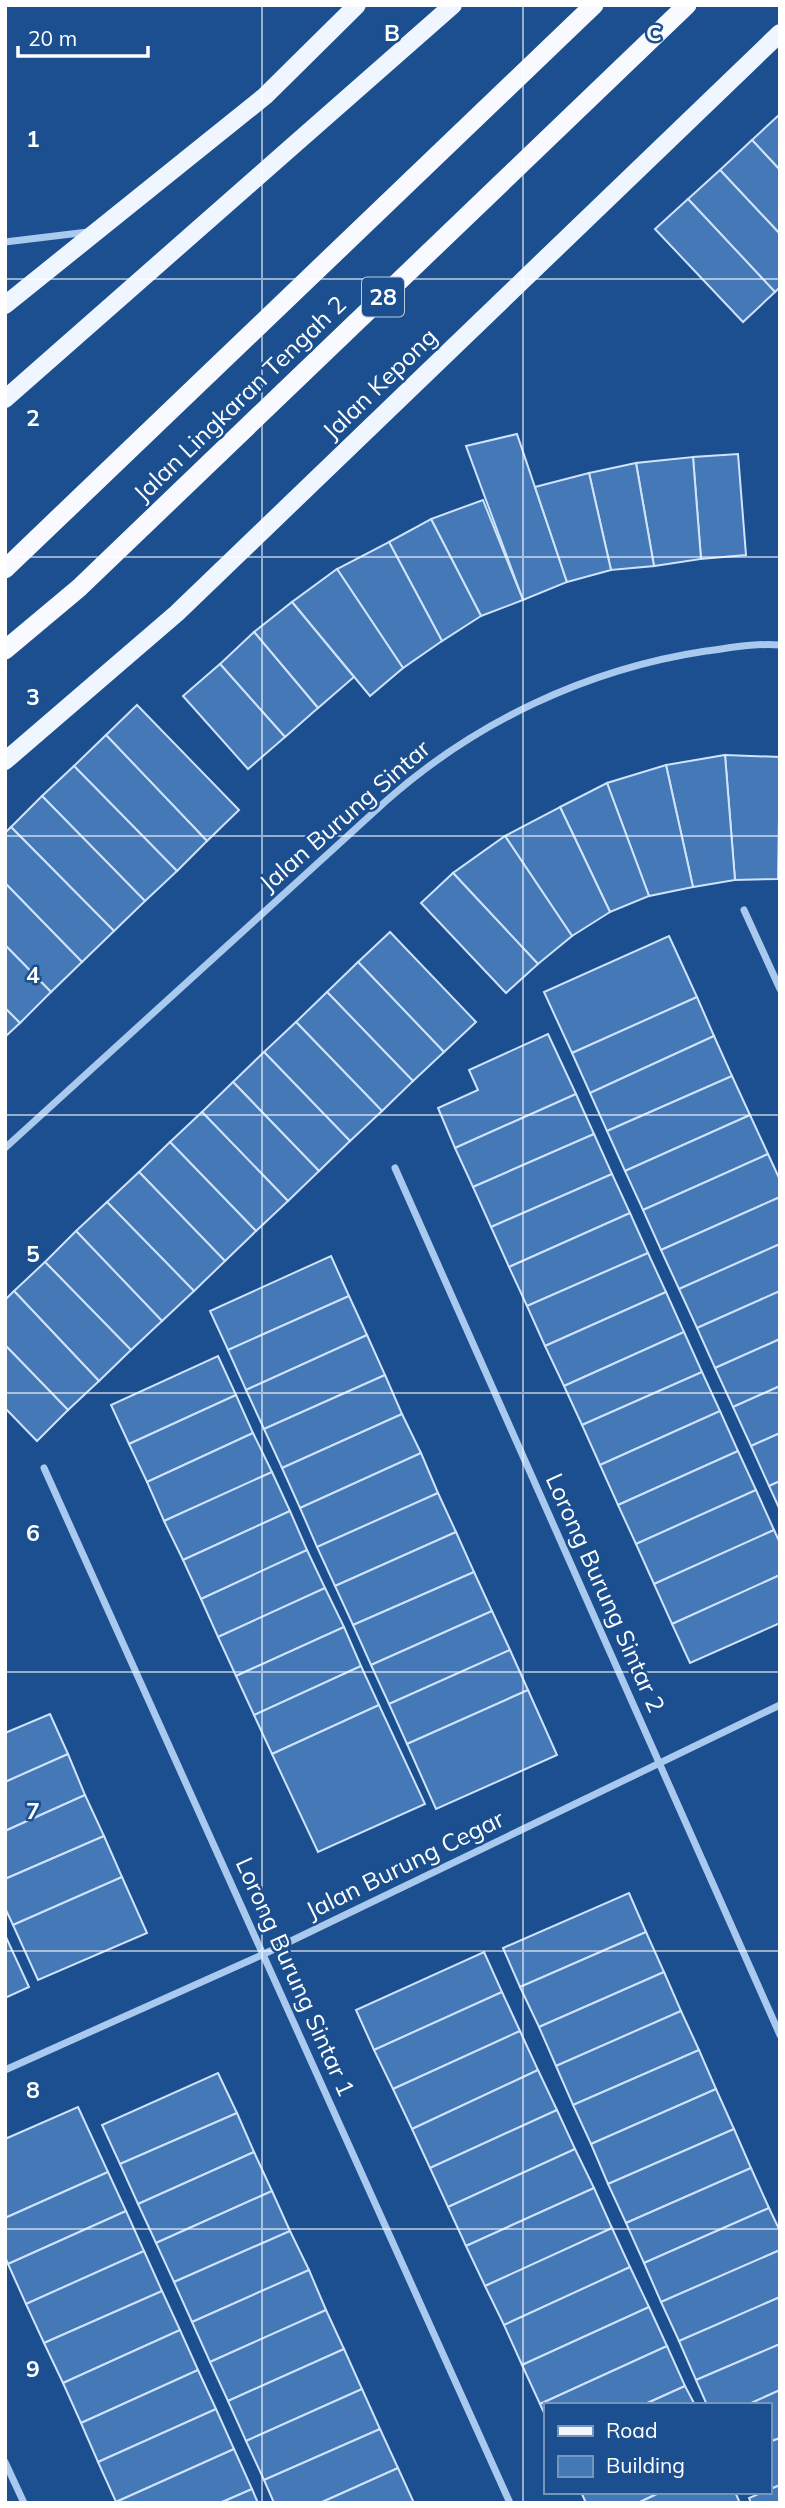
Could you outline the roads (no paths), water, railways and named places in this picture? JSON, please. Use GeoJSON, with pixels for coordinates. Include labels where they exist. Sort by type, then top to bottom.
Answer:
{"type":"FeatureCollection","features":[{"type":"Feature","properties":{"kind":"highway","name":"Jalan Lingkaran Tengah 2"},"geometry":{"type":"LineString","coordinates":[[5,569],[594,5]]}},
{"type":"Feature","properties":{"kind":"highway","name":"Jalan Lingkaran Tengah 2"},"geometry":{"type":"LineString","coordinates":[[5,650],[79,588],[687,5]]}},
{"type":"Feature","properties":{"kind":"main road"},"geometry":{"type":"LineString","coordinates":[[5,305],[265,96],[356,5]]}},
{"type":"Feature","properties":{"kind":"main road"},"geometry":{"type":"LineString","coordinates":[[5,400],[453,5]]}},
{"type":"Feature","properties":{"kind":"main road","name":"Jalan Kepong"},"geometry":{"type":"LineString","coordinates":[[5,761],[177,612],[780,33]]}},
{"type":"Feature","properties":{"kind":"street"},"geometry":{"type":"LineString","coordinates":[[5,242],[97,231]]}},
{"type":"Feature","properties":{"kind":"street","name":"Jalan Burung Sintar"},"geometry":{"type":"LineString","coordinates":[[5,1148],[386,801],[420,771],[454,748],[514,713],[610,672],[683,654],[761,643],[780,645]]}},
{"type":"Feature","properties":{"kind":"street"},"geometry":{"type":"LineString","coordinates":[[744,910],[780,989]]}},
{"type":"Feature","properties":{"kind":"street","name":"Lorong Burung Sintar 2"},"geometry":{"type":"LineString","coordinates":[[395,1168],[780,2035]]}},
{"type":"Feature","properties":{"kind":"street","name":"Lorong Burung Sintar 1"},"geometry":{"type":"LineString","coordinates":[[44,1468],[510,2503]]}},
{"type":"Feature","properties":{"kind":"street","name":"Jalan Burung Cegar"},"geometry":{"type":"LineString","coordinates":[[5,2070],[264,1954],[780,1705]]}},
{"type":"Feature","properties":{"kind":"street"},"geometry":{"type":"LineString","coordinates":[[5,2462],[24,2503]]}}]}
